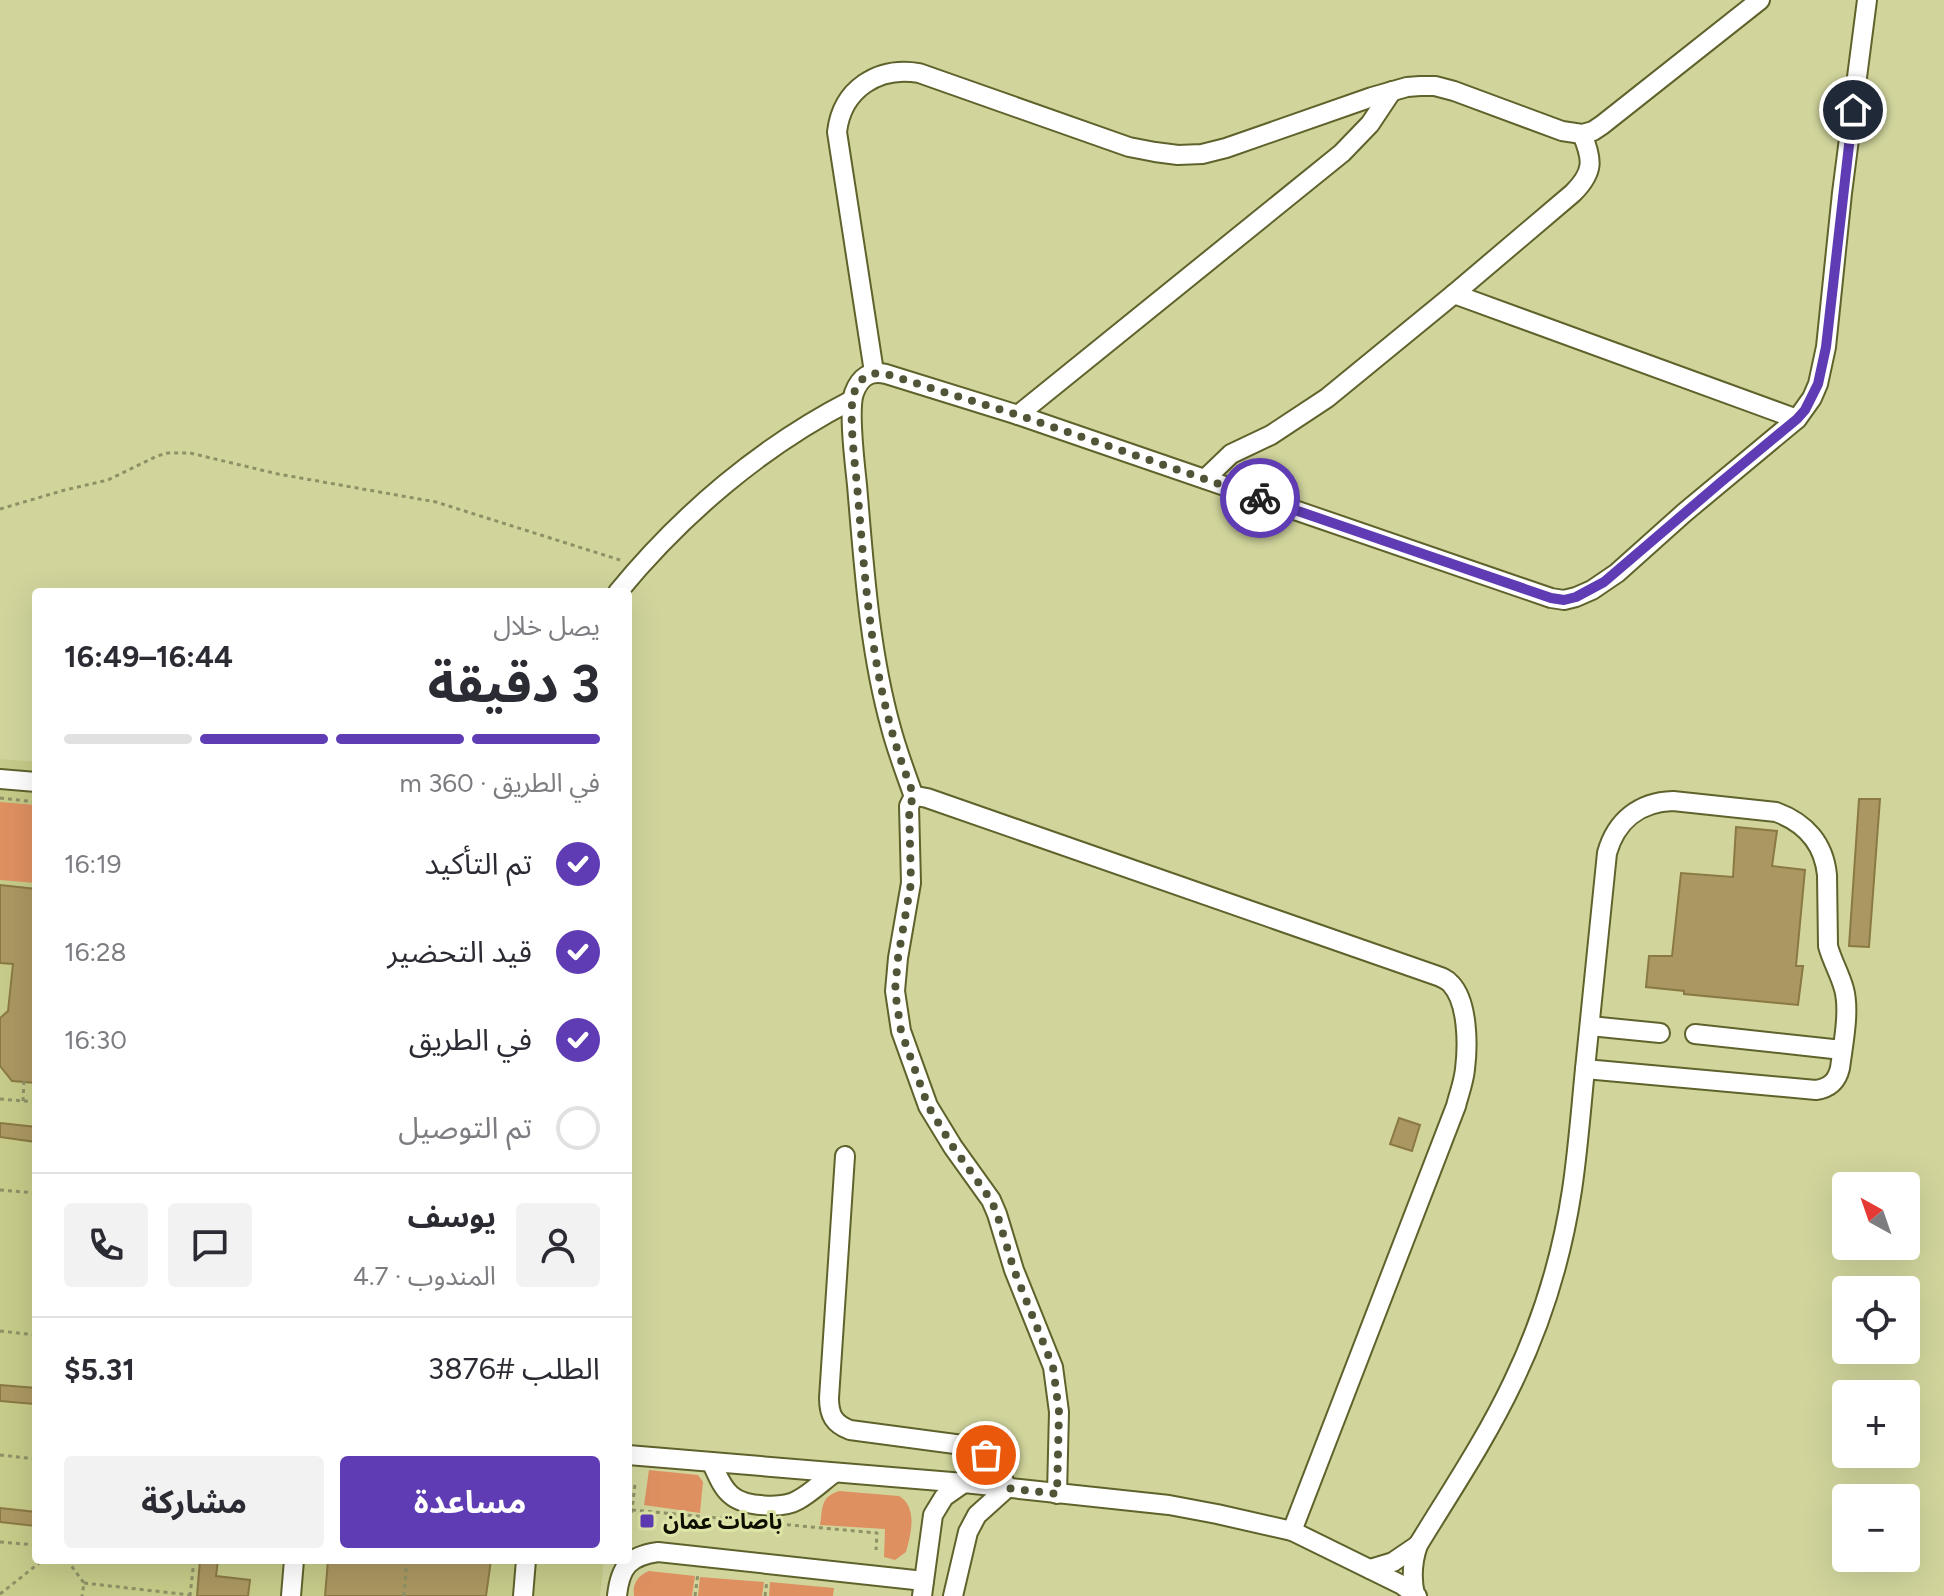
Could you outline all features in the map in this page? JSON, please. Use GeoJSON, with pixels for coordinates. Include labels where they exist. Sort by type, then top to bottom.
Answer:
{"type":"FeatureCollection","features":[{"type":"Feature","properties":{"kind":"street"},"geometry":{"type":"LineString","coordinates":[[874,372],[837,132],[844,105],[873,78],[898,71],[919,73],[1116,143],[1178,155],[1202,154],[1226,148],[1407,87],[1435,86],[1454,91],[1562,131],[1582,134],[1602,125],[1760,0]]}},
{"type":"Feature","properties":{"kind":"street"},"geometry":{"type":"LineString","coordinates":[[1057,1494],[1059,1412],[1053,1367],[1014,1270],[991,1200],[928,1106],[901,1031],[895,991],[911,883],[909,806],[914,797],[890,727],[869,626],[853,451],[852,400],[858,384],[874,372],[886,374],[1018,415],[1538,594],[1564,600],[1576,597],[1617,573],[1797,419],[1818,384],[1826,347],[1867,0]]}},
{"type":"Feature","properties":{"kind":"street"},"geometry":{"type":"LineString","coordinates":[[1018,415],[1342,153],[1370,124],[1392,91]]}},
{"type":"Feature","properties":{"kind":"street"},"geometry":{"type":"LineString","coordinates":[[1205,479],[1231,454],[1271,435],[1327,398],[1582,184],[1591,162],[1582,134]]}},
{"type":"Feature","properties":{"kind":"street"},"geometry":{"type":"LineString","coordinates":[[1454,294],[1797,419]]}},
{"type":"Feature","properties":{"kind":"street"},"geometry":{"type":"LineString","coordinates":[[621,588],[675,529],[755,461],[798,430],[852,400]]}},
{"type":"Feature","properties":{"kind":"street"},"geometry":{"type":"LineString","coordinates":[[0,779],[32,782]]}},
{"type":"Feature","properties":{"kind":"street"},"geometry":{"type":"LineString","coordinates":[[914,797],[922,796],[1435,975],[1449,981],[1458,993],[1466,1036],[1465,1069],[1456,1106],[1292,1531]]}},
{"type":"Feature","properties":{"kind":"street"},"geometry":{"type":"LineString","coordinates":[[1416,1596],[1412,1575],[1418,1545],[1494,1420],[1531,1342],[1563,1237],[1572,1191],[1607,853],[1610,842],[1630,815],[1650,804],[1673,801],[1776,812],[1805,828],[1818,844],[1826,864],[1828,946],[1847,1004],[1840,1068],[1835,1081],[1816,1090],[1585,1069]]}},
{"type":"Feature","properties":{"kind":"street"},"geometry":{"type":"LineString","coordinates":[[1590,1026],[1660,1033]]}},
{"type":"Feature","properties":{"kind":"street"},"geometry":{"type":"LineString","coordinates":[[1695,1034],[1842,1050]]}},
{"type":"Feature","properties":{"kind":"street"},"geometry":{"type":"LineString","coordinates":[[845,1156],[829,1398],[833,1419],[850,1430],[970,1446],[993,1462],[1007,1488]]}},
{"type":"Feature","properties":{"kind":"street"},"geometry":{"type":"LineString","coordinates":[[632,1455],[964,1483],[1169,1505],[1292,1531],[1402,1585],[1416,1596]]}},
{"type":"Feature","properties":{"kind":"street"},"geometry":{"type":"LineString","coordinates":[[711,1462],[725,1489],[737,1500],[778,1506],[802,1498],[834,1473]]}},
{"type":"Feature","properties":{"kind":"street"},"geometry":{"type":"LineString","coordinates":[[632,1560],[637,1556],[658,1552],[923,1588],[933,1515],[944,1497],[964,1483]]}},
{"type":"Feature","properties":{"kind":"street"},"geometry":{"type":"LineString","coordinates":[[953,1596],[968,1532],[977,1515],[1007,1488]]}},
{"type":"Feature","properties":{"kind":"street"},"geometry":{"type":"LineString","coordinates":[[1370,1569],[1393,1562],[1418,1545]]}},
{"type":"Feature","properties":{"kind":"street"},"geometry":{"type":"LineString","coordinates":[[291,1596],[294,1564]]}},
{"type":"Feature","properties":{"kind":"street"},"geometry":{"type":"LineString","coordinates":[[523,1596],[526,1564]]}},
{"type":"Feature","properties":{"kind":"street"},"geometry":{"type":"LineString","coordinates":[[617,1596],[622,1573],[629,1564]]}},
{"type":"Feature","properties":{"kind":"path"},"geometry":{"type":"LineString","coordinates":[[0,509],[108,480],[157,456],[190,453],[278,474],[436,502],[639,566]]}},
{"type":"Feature","properties":{"kind":"path"},"geometry":{"type":"LineString","coordinates":[[0,798],[32,802]]}},
{"type":"Feature","properties":{"kind":"path"},"geometry":{"type":"LineString","coordinates":[[23,1101],[24,1081]]}},
{"type":"Feature","properties":{"kind":"path"},"geometry":{"type":"LineString","coordinates":[[0,1099],[32,1102]]}},
{"type":"Feature","properties":{"kind":"path"},"geometry":{"type":"LineString","coordinates":[[0,1190],[32,1193]]}},
{"type":"Feature","properties":{"kind":"path"},"geometry":{"type":"LineString","coordinates":[[0,1331],[32,1335]]}},
{"type":"Feature","properties":{"kind":"path"},"geometry":{"type":"LineString","coordinates":[[0,1455],[32,1459]]}},
{"type":"Feature","properties":{"kind":"path"},"geometry":{"type":"LineString","coordinates":[[632,1484],[635,1484],[632,1510]]}},
{"type":"Feature","properties":{"kind":"path"},"geometry":{"type":"LineString","coordinates":[[0,1542],[32,1545]]}},
{"type":"Feature","properties":{"kind":"path"},"geometry":{"type":"LineString","coordinates":[[0,1594],[38,1564]]}},
{"type":"Feature","properties":{"kind":"path"},"geometry":{"type":"LineString","coordinates":[[70,1564],[84,1583],[82,1596]]}},
{"type":"Feature","properties":{"kind":"path"},"geometry":{"type":"LineString","coordinates":[[84,1583],[190,1595],[194,1564]]}},
{"type":"Feature","properties":{"kind":"path"},"geometry":{"type":"LineString","coordinates":[[404,1596],[407,1564]]}},
{"type":"Feature","properties":{"kind":"path"},"geometry":{"type":"LineString","coordinates":[[695,1596],[698,1573]]}},
{"type":"Feature","properties":{"kind":"path"},"geometry":{"type":"LineString","coordinates":[[765,1596],[767,1580]]}},
{"type":"Feature","properties":{"kind":"shaded area"},"geometry":{"type":"Polygon","coordinates":[[[0,759],[32,762],[32,1564],[604,1564],[600,1596],[0,1596],[0,759]]]}},
{"type":"Feature","properties":{"kind":"shaded area"},"geometry":{"type":"Polygon","coordinates":[[[0,802],[32,805],[32,883],[0,880],[0,802]]]}},
{"type":"Feature","properties":{"kind":"shaded area"},"geometry":{"type":"Polygon","coordinates":[[[649,1470],[698,1475],[703,1482],[700,1513],[644,1505],[649,1470]]]}},
{"type":"Feature","properties":{"kind":"shaded area"},"geometry":{"type":"Polygon","coordinates":[[[839,1491],[899,1496],[905,1501],[912,1521],[906,1552],[895,1560],[884,1557],[885,1529],[820,1525],[825,1500],[839,1491]]]}},
{"type":"Feature","properties":{"kind":"shaded area"},"geometry":{"type":"Polygon","coordinates":[[[649,1571],[695,1576],[692,1596],[634,1596],[637,1580],[649,1571]]]}},
{"type":"Feature","properties":{"kind":"shaded area"},"geometry":{"type":"Polygon","coordinates":[[[700,1577],[764,1582],[762,1596],[698,1596],[700,1577]]]}},
{"type":"Feature","properties":{"kind":"shaded area"},"geometry":{"type":"Polygon","coordinates":[[[770,1582],[834,1588],[833,1596],[769,1596],[770,1582]]]}},
{"type":"Feature","properties":{"kind":"building"},"geometry":{"type":"Polygon","coordinates":[[[1859,799],[1880,799],[1869,947],[1849,946],[1859,799]]]}},
{"type":"Feature","properties":{"kind":"building"},"geometry":{"type":"Polygon","coordinates":[[[1736,827],[1777,831],[1772,866],[1805,870],[1796,966],[1803,966],[1798,1005],[1684,994],[1684,991],[1646,987],[1649,956],[1672,956],[1681,873],[1733,877],[1736,827]]]}},
{"type":"Feature","properties":{"kind":"building"},"geometry":{"type":"Polygon","coordinates":[[[0,885],[32,889],[32,1083],[12,1081],[0,1066],[0,1018],[8,1011],[13,964],[0,963],[0,885]]]}},
{"type":"Feature","properties":{"kind":"building"},"geometry":{"type":"Polygon","coordinates":[[[1399,1118],[1420,1125],[1412,1151],[1390,1144],[1399,1118]]]}},
{"type":"Feature","properties":{"kind":"building"},"geometry":{"type":"Polygon","coordinates":[[[0,1123],[32,1127],[32,1141],[0,1137],[0,1123]]]}},
{"type":"Feature","properties":{"kind":"building"},"geometry":{"type":"Polygon","coordinates":[[[0,1385],[32,1388],[32,1404],[0,1401],[0,1385]]]}},
{"type":"Feature","properties":{"kind":"building"},"geometry":{"type":"Polygon","coordinates":[[[0,1508],[32,1512],[32,1526],[0,1522],[0,1508]]]}},
{"type":"Feature","properties":{"kind":"building"},"geometry":{"type":"Polygon","coordinates":[[[200,1564],[218,1564],[216,1576],[250,1580],[248,1596],[197,1596],[200,1564]]]}},
{"type":"Feature","properties":{"kind":"building"},"geometry":{"type":"Polygon","coordinates":[[[328,1564],[490,1564],[486,1596],[325,1596],[328,1564]]]}},
{"type":"Feature","properties":{"kind":"way so far"},"geometry":{"type":"LineString","coordinates":[[986,1455],[1000,1471],[1007,1488],[1057,1494],[1059,1412],[1053,1367],[1014,1270],[991,1200],[928,1106],[908,1055],[897,1011],[898,958],[911,883],[909,806],[914,797],[890,727],[869,626],[853,451],[854,391],[868,375],[874,372],[886,374],[1018,415],[1260,498]]}},
{"type":"Feature","properties":{"kind":"place","name":"باصات عمان"},"geometry":{"type":"Point","coordinates":[647,1521]}},
{"type":"Feature","properties":{"kind":"route"},"geometry":{"type":"LineString","coordinates":[[1260,498],[1551,598],[1564,600],[1592,590],[1617,573],[1797,419],[1812,398],[1826,347],[1853,110]]}}]}
